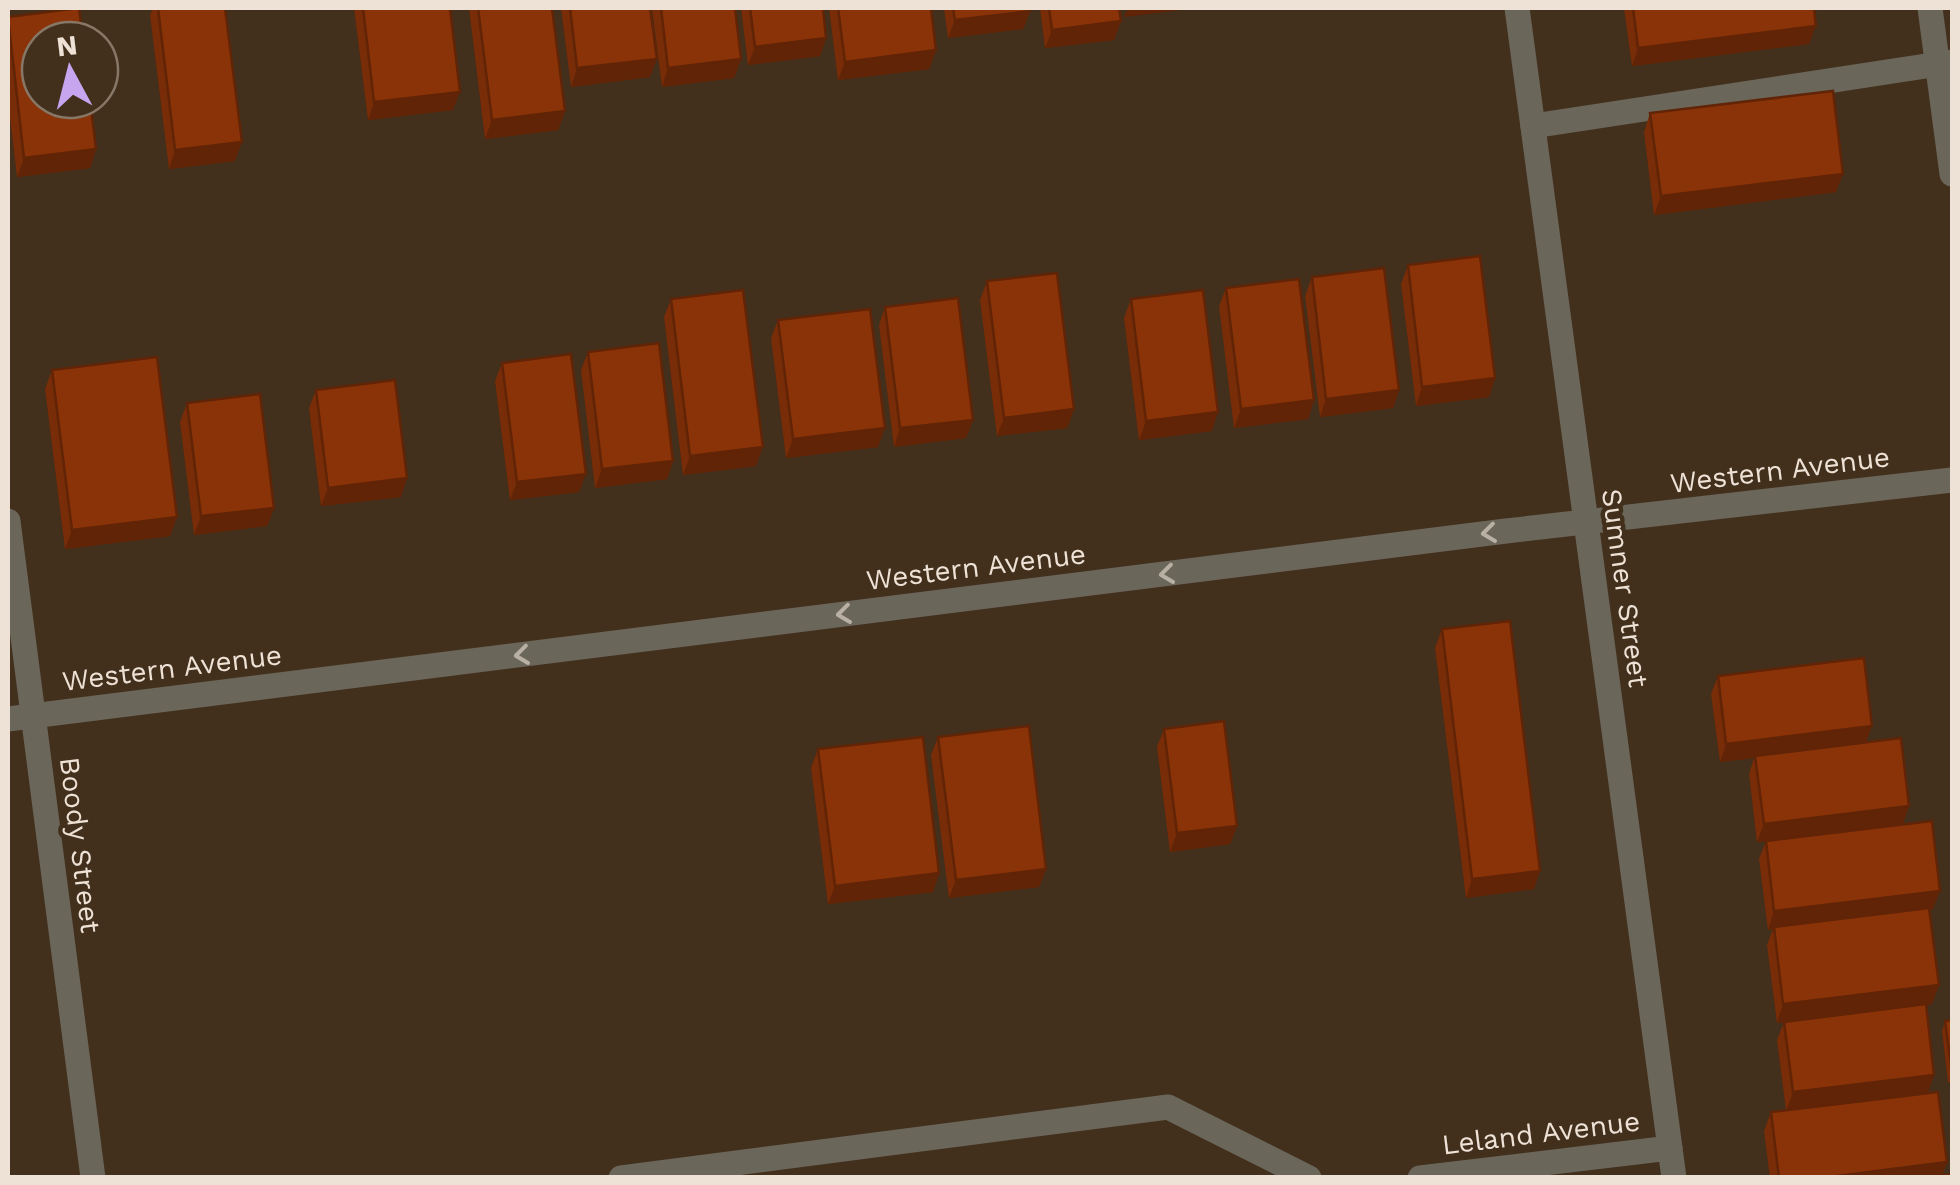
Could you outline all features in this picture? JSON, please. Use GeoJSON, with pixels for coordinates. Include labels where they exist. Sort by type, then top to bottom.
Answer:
{"type":"FeatureCollection","features":[{"type":"Feature","properties":{"kind":"street","name":"Sumner Street"},"geometry":{"type":"LineString","coordinates":[[1516,8],[1674,1178]]}},
{"type":"Feature","properties":{"kind":"street"},"geometry":{"type":"LineString","coordinates":[[1930,8],[1945,63],[1952,174]]}},
{"type":"Feature","properties":{"kind":"street"},"geometry":{"type":"LineString","coordinates":[[1532,126],[1945,63]]}},
{"type":"Feature","properties":{"kind":"street","name":"Western Avenue"},"geometry":{"type":"LineString","coordinates":[[20,718],[1586,521],[1952,480]]}},
{"type":"Feature","properties":{"kind":"street","name":"Boody Street"},"geometry":{"type":"LineString","coordinates":[[8,521],[20,718],[93,1178]]}},
{"type":"Feature","properties":{"kind":"street"},"geometry":{"type":"LineString","coordinates":[[621,1178],[1168,1108],[1309,1178]]}},
{"type":"Feature","properties":{"kind":"street","name":"Leland Avenue"},"geometry":{"type":"LineString","coordinates":[[1420,1178],[1670,1148]]}},
{"type":"Feature","properties":{"kind":"building"},"geometry":{"type":"Polygon","coordinates":[[[79,8],[80,20],[20,20],[20,120],[92,120],[96,149],[24,158],[8,17],[79,8]]]}},
{"type":"Feature","properties":{"kind":"building"},"geometry":{"type":"Polygon","coordinates":[[[158,8],[225,8],[242,142],[175,150],[158,8]]]}},
{"type":"Feature","properties":{"kind":"building"},"geometry":{"type":"Polygon","coordinates":[[[363,8],[450,8],[460,92],[374,102],[363,8]]]}},
{"type":"Feature","properties":{"kind":"building"},"geometry":{"type":"Polygon","coordinates":[[[478,8],[552,8],[565,111],[492,120],[478,8]]]}},
{"type":"Feature","properties":{"kind":"building"},"geometry":{"type":"Polygon","coordinates":[[[570,8],[650,8],[657,59],[577,68],[570,8]]]}},
{"type":"Feature","properties":{"kind":"building"},"geometry":{"type":"Polygon","coordinates":[[[661,8],[735,8],[741,59],[668,68],[661,8]]]}},
{"type":"Feature","properties":{"kind":"building"},"geometry":{"type":"Polygon","coordinates":[[[750,8],[823,8],[826,38],[755,47],[750,8]]]}},
{"type":"Feature","properties":{"kind":"building"},"geometry":{"type":"Polygon","coordinates":[[[838,8],[931,8],[936,50],[845,62],[838,8]]]}},
{"type":"Feature","properties":{"kind":"building"},"geometry":{"type":"Polygon","coordinates":[[[953,8],[1030,8],[1030,11],[955,20],[953,8]]]}},
{"type":"Feature","properties":{"kind":"building"},"geometry":{"type":"Polygon","coordinates":[[[1049,8],[1119,8],[1121,21],[1052,30],[1049,8]]]}},
{"type":"Feature","properties":{"kind":"building"},"geometry":{"type":"Polygon","coordinates":[[[1633,8],[1814,8],[1816,26],[1638,48],[1633,8]]]}},
{"type":"Feature","properties":{"kind":"building"},"geometry":{"type":"Polygon","coordinates":[[[1833,91],[1843,174],[1661,196],[1650,113],[1833,91]]]}},
{"type":"Feature","properties":{"kind":"building"},"geometry":{"type":"Polygon","coordinates":[[[1480,256],[1495,378],[1422,387],[1408,265],[1480,256]]]}},
{"type":"Feature","properties":{"kind":"building"},"geometry":{"type":"Polygon","coordinates":[[[1384,268],[1399,390],[1326,399],[1312,277],[1384,268]]]}},
{"type":"Feature","properties":{"kind":"building"},"geometry":{"type":"Polygon","coordinates":[[[1057,273],[1074,409],[1004,418],[987,281],[1057,273]]]}},
{"type":"Feature","properties":{"kind":"building"},"geometry":{"type":"Polygon","coordinates":[[[1299,279],[1314,400],[1241,409],[1226,288],[1299,279]]]}},
{"type":"Feature","properties":{"kind":"building"},"geometry":{"type":"Polygon","coordinates":[[[743,290],[763,447],[690,456],[671,299],[743,290]]]}},
{"type":"Feature","properties":{"kind":"building"},"geometry":{"type":"Polygon","coordinates":[[[1203,290],[1218,412],[1146,421],[1131,299],[1203,290]]]}},
{"type":"Feature","properties":{"kind":"building"},"geometry":{"type":"Polygon","coordinates":[[[958,298],[973,420],[900,428],[885,307],[958,298]]]}},
{"type":"Feature","properties":{"kind":"building"},"geometry":{"type":"Polygon","coordinates":[[[870,309],[885,428],[793,439],[778,320],[870,309]]]}},
{"type":"Feature","properties":{"kind":"building"},"geometry":{"type":"Polygon","coordinates":[[[659,343],[673,461],[602,469],[588,352],[659,343]]]}},
{"type":"Feature","properties":{"kind":"building"},"geometry":{"type":"Polygon","coordinates":[[[571,354],[586,474],[517,482],[502,363],[571,354]]]}},
{"type":"Feature","properties":{"kind":"building"},"geometry":{"type":"Polygon","coordinates":[[[157,357],[177,517],[72,530],[52,370],[157,357]]]}},
{"type":"Feature","properties":{"kind":"building"},"geometry":{"type":"Polygon","coordinates":[[[395,380],[407,478],[328,488],[316,390],[395,380]]]}},
{"type":"Feature","properties":{"kind":"building"},"geometry":{"type":"Polygon","coordinates":[[[260,394],[274,508],[201,516],[187,403],[260,394]]]}},
{"type":"Feature","properties":{"kind":"building"},"geometry":{"type":"Polygon","coordinates":[[[1510,621],[1540,871],[1472,879],[1442,629],[1510,621]]]}},
{"type":"Feature","properties":{"kind":"building"},"geometry":{"type":"Polygon","coordinates":[[[1864,658],[1872,726],[1726,744],[1718,676],[1864,658]]]}},
{"type":"Feature","properties":{"kind":"building"},"geometry":{"type":"Polygon","coordinates":[[[1224,721],[1237,826],[1177,833],[1164,729],[1224,721]]]}},
{"type":"Feature","properties":{"kind":"building"},"geometry":{"type":"Polygon","coordinates":[[[1029,726],[1046,869],[956,880],[938,737],[1029,726]]]}},
{"type":"Feature","properties":{"kind":"building"},"geometry":{"type":"Polygon","coordinates":[[[923,737],[939,873],[835,886],[818,749],[923,737]]]}},
{"type":"Feature","properties":{"kind":"building"},"geometry":{"type":"Polygon","coordinates":[[[1901,738],[1909,806],[1764,824],[1755,756],[1901,738]]]}},
{"type":"Feature","properties":{"kind":"building"},"geometry":{"type":"Polygon","coordinates":[[[1932,821],[1940,891],[1774,911],[1766,841],[1932,821]]]}},
{"type":"Feature","properties":{"kind":"building"},"geometry":{"type":"Polygon","coordinates":[[[1929,908],[1939,985],[1783,1004],[1774,927],[1929,908]]]}},
{"type":"Feature","properties":{"kind":"building"},"geometry":{"type":"Polygon","coordinates":[[[1926,1004],[1934,1075],[1793,1092],[1784,1022],[1926,1004]]]}},
{"type":"Feature","properties":{"kind":"building"},"geometry":{"type":"Polygon","coordinates":[[[1952,1020],[1952,1072],[1945,1021],[1952,1020]]]}},
{"type":"Feature","properties":{"kind":"building"},"geometry":{"type":"Polygon","coordinates":[[[1938,1092],[1947,1162],[1821,1178],[1779,1178],[1771,1112],[1938,1092]]]}}]}
